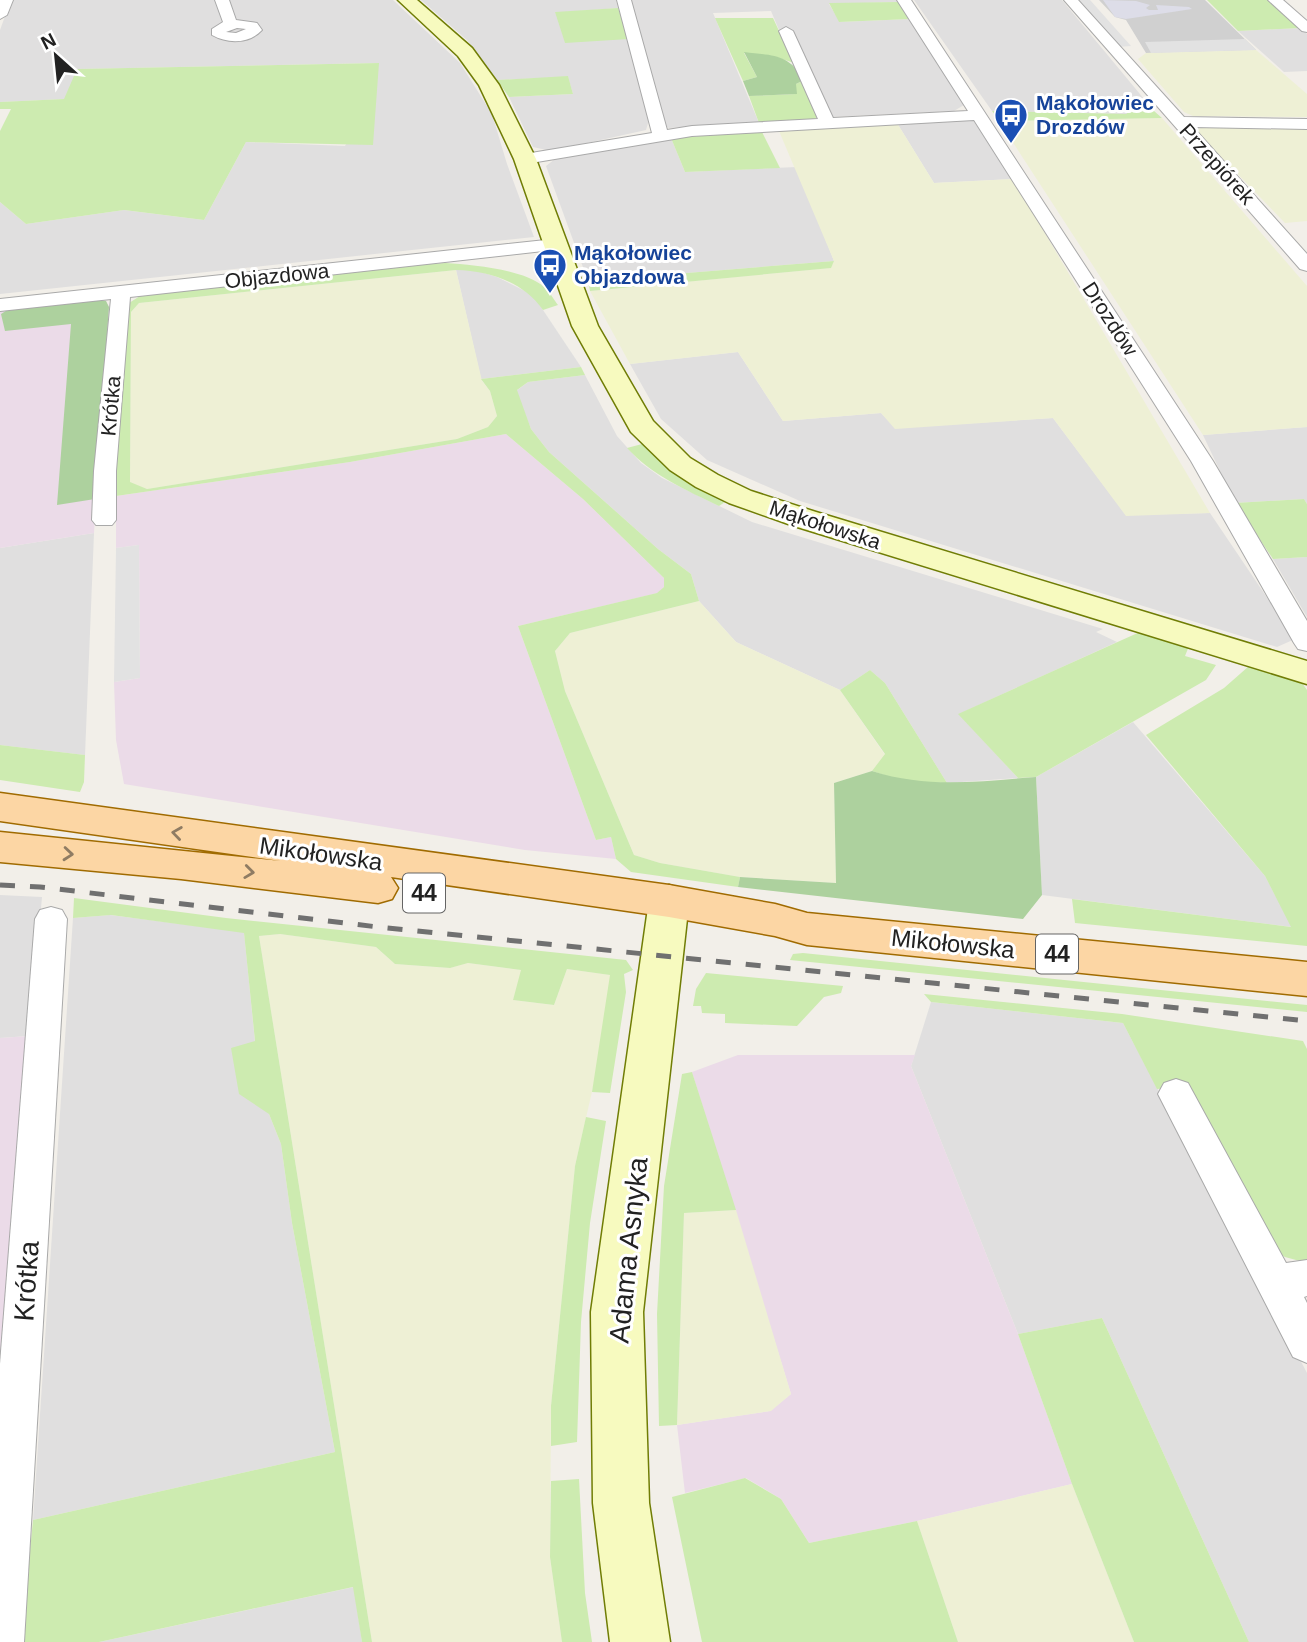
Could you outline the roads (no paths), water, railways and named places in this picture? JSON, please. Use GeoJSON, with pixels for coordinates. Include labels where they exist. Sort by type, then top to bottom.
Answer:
{"type":"FeatureCollection","features":[{"type":"Feature","properties":{"kind":"main road","name":"Mikołowska"},"geometry":{"type":"LineString","coordinates":[[0,807],[668,912],[773,934],[807,929],[1307,979]]}},
{"type":"Feature","properties":{"kind":"main road","name":"Mikołowska"},"geometry":{"type":"LineString","coordinates":[[0,847],[668,912]]}},
{"type":"Feature","properties":{"kind":"street"},"geometry":{"type":"LineString","coordinates":[[0,15],[6,0]]}},
{"type":"Feature","properties":{"kind":"street"},"geometry":{"type":"LineString","coordinates":[[222,0],[231,25]]}},
{"type":"Feature","properties":{"kind":"street","name":"Mąkołowska"},"geometry":{"type":"LineString","coordinates":[[407,0],[450,37],[477,66],[525,159],[585,326],[641,426],[680,464],[740,497],[805,519],[1307,673]]}},
{"type":"Feature","properties":{"kind":"street"},"geometry":{"type":"LineString","coordinates":[[624,0],[660,134]]}},
{"type":"Feature","properties":{"kind":"street","name":"Drozdów"},"geometry":{"type":"LineString","coordinates":[[904,0],[1202,461],[1307,643]]}},
{"type":"Feature","properties":{"kind":"street","name":"Przepiórek"},"geometry":{"type":"LineString","coordinates":[[1071,0],[1307,265]]}},
{"type":"Feature","properties":{"kind":"street"},"geometry":{"type":"LineString","coordinates":[[1275,0],[1307,28]]}},
{"type":"Feature","properties":{"kind":"street"},"geometry":{"type":"LineString","coordinates":[[786,31],[828,122]]}},
{"type":"Feature","properties":{"kind":"street"},"geometry":{"type":"LineString","coordinates":[[525,159],[660,134],[978,115]]}},
{"type":"Feature","properties":{"kind":"street"},"geometry":{"type":"LineString","coordinates":[[1180,122],[1307,124]]}},
{"type":"Feature","properties":{"kind":"street","name":"Objazdowa"},"geometry":{"type":"LineString","coordinates":[[0,305],[555,245]]}},
{"type":"Feature","properties":{"kind":"street","name":"Krótka"},"geometry":{"type":"LineString","coordinates":[[104,520],[105,471],[121,293]]}},
{"type":"Feature","properties":{"kind":"street","name":"Adama Asnyka"},"geometry":{"type":"LineString","coordinates":[[640,1642],[621,1503],[617,1312],[668,912]]}},
{"type":"Feature","properties":{"kind":"street","name":"Krótka"},"geometry":{"type":"LineString","coordinates":[[1,1642],[51,919]]}},
{"type":"Feature","properties":{"kind":"street"},"geometry":{"type":"LineString","coordinates":[[1176,1094],[1291,1281],[1307,1343]]}},
{"type":"Feature","properties":{"kind":"railway"},"geometry":{"type":"LineString","coordinates":[[0,885],[40,887],[378,927],[1307,1021]]}},
{"type":"Feature","properties":{"kind":"place","name":"Mąkołowiec Drozdów"},"geometry":{"type":"Point","coordinates":[1011,145]}},
{"type":"Feature","properties":{"kind":"place","name":"Mąkołowiec Objazdowa"},"geometry":{"type":"Point","coordinates":[550,295]}}]}
